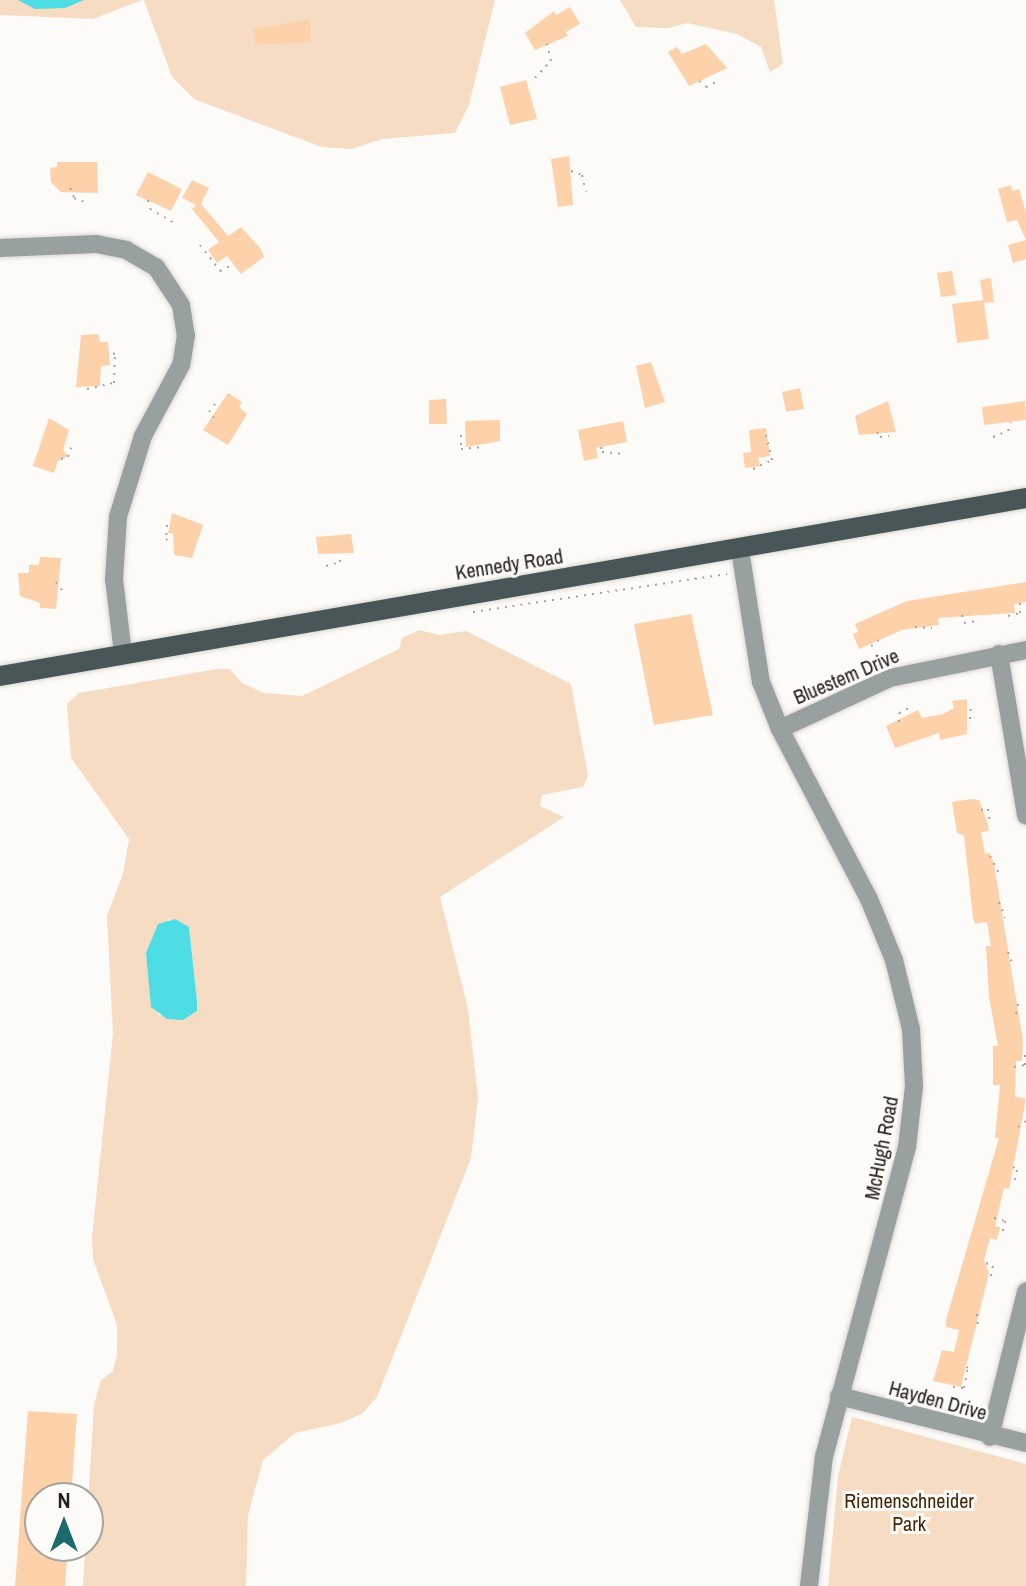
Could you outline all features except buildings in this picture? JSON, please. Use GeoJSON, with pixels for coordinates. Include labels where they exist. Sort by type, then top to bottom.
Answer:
{"type":"FeatureCollection","features":[{"type":"Feature","properties":{"kind":"main road","name":"Kennedy Road"},"geometry":{"type":"LineString","coordinates":[[0,676],[1026,498]]}},
{"type":"Feature","properties":{"kind":"street"},"geometry":{"type":"LineString","coordinates":[[0,248],[96,244],[126,250],[156,267],[181,305],[186,335],[181,365],[143,436],[118,517],[114,579],[123,653]]}},
{"type":"Feature","properties":{"kind":"street","name":"McHugh Road"},"geometry":{"type":"LineString","coordinates":[[740,550],[761,682],[780,729],[869,899],[894,960],[911,1029],[914,1086],[907,1147],[824,1456],[809,1586]]}},
{"type":"Feature","properties":{"kind":"street","name":"Bluestem Drive"},"geometry":{"type":"LineString","coordinates":[[780,729],[890,678],[1026,650]]}},
{"type":"Feature","properties":{"kind":"street"},"geometry":{"type":"LineString","coordinates":[[999,654],[1026,816]]}},
{"type":"Feature","properties":{"kind":"street"},"geometry":{"type":"LineString","coordinates":[[990,1437],[1026,1291]]}},
{"type":"Feature","properties":{"kind":"street","name":"Hayden Drive"},"geometry":{"type":"LineString","coordinates":[[839,1396],[990,1437],[1026,1443]]}},
{"type":"Feature","properties":{"kind":"path"},"geometry":{"type":"LineString","coordinates":[[535,78],[551,61],[547,43]]}},
{"type":"Feature","properties":{"kind":"path"},"geometry":{"type":"LineString","coordinates":[[699,81],[706,87],[720,80]]}},
{"type":"Feature","properties":{"kind":"path"},"geometry":{"type":"LineString","coordinates":[[571,171],[582,175],[586,192]]}},
{"type":"Feature","properties":{"kind":"path"},"geometry":{"type":"LineString","coordinates":[[70,188],[74,198],[88,203]]}},
{"type":"Feature","properties":{"kind":"path"},"geometry":{"type":"LineString","coordinates":[[148,200],[150,209],[174,223]]}},
{"type":"Feature","properties":{"kind":"path"},"geometry":{"type":"LineString","coordinates":[[200,245],[220,271],[233,264]]}},
{"type":"Feature","properties":{"kind":"path"},"geometry":{"type":"LineString","coordinates":[[87,389],[114,383],[115,354],[111,353]]}},
{"type":"Feature","properties":{"kind":"path"},"geometry":{"type":"LineString","coordinates":[[214,418],[209,412],[217,401]]}},
{"type":"Feature","properties":{"kind":"path"},"geometry":{"type":"LineString","coordinates":[[993,437],[1005,434],[1011,422]]}},
{"type":"Feature","properties":{"kind":"path"},"geometry":{"type":"LineString","coordinates":[[877,432],[880,437],[889,436]]}},
{"type":"Feature","properties":{"kind":"path"},"geometry":{"type":"LineString","coordinates":[[753,469],[772,460],[766,434]]}},
{"type":"Feature","properties":{"kind":"path"},"geometry":{"type":"LineString","coordinates":[[461,435],[461,449],[483,447]]}},
{"type":"Feature","properties":{"kind":"path"},"geometry":{"type":"LineString","coordinates":[[61,459],[68,457],[72,445]]}},
{"type":"Feature","properties":{"kind":"path"},"geometry":{"type":"LineString","coordinates":[[601,447],[602,452],[625,454]]}},
{"type":"Feature","properties":{"kind":"path"},"geometry":{"type":"LineString","coordinates":[[167,525],[166,539],[172,544]]}},
{"type":"Feature","properties":{"kind":"path"},"geometry":{"type":"LineString","coordinates":[[326,566],[340,562],[341,555]]}},
{"type":"Feature","properties":{"kind":"path"},"geometry":{"type":"LineString","coordinates":[[584,597],[723,576]]}},
{"type":"Feature","properties":{"kind":"path"},"geometry":{"type":"LineString","coordinates":[[56,582],[64,593]]}},
{"type":"Feature","properties":{"kind":"path"},"geometry":{"type":"LineString","coordinates":[[1008,616],[1020,613],[1020,603]]}},
{"type":"Feature","properties":{"kind":"path"},"geometry":{"type":"LineString","coordinates":[[962,615],[964,623],[978,621]]}},
{"type":"Feature","properties":{"kind":"path"},"geometry":{"type":"LineString","coordinates":[[915,627],[932,628]]}},
{"type":"Feature","properties":{"kind":"path"},"geometry":{"type":"LineString","coordinates":[[871,646],[879,640]]}},
{"type":"Feature","properties":{"kind":"path"},"geometry":{"type":"LineString","coordinates":[[970,719],[971,706]]}},
{"type":"Feature","properties":{"kind":"path"},"geometry":{"type":"LineString","coordinates":[[899,722],[899,713],[911,707]]}},
{"type":"Feature","properties":{"kind":"path"},"geometry":{"type":"LineString","coordinates":[[981,810],[988,809],[990,823]]}},
{"type":"Feature","properties":{"kind":"path"},"geometry":{"type":"LineString","coordinates":[[990,856],[998,872]]}},
{"type":"Feature","properties":{"kind":"path"},"geometry":{"type":"LineString","coordinates":[[999,902],[1005,918]]}},
{"type":"Feature","properties":{"kind":"path"},"geometry":{"type":"LineString","coordinates":[[1008,952],[1013,966]]}},
{"type":"Feature","properties":{"kind":"path"},"geometry":{"type":"LineString","coordinates":[[1016,1014],[1019,998]]}},
{"type":"Feature","properties":{"kind":"path"},"geometry":{"type":"LineString","coordinates":[[1014,1067],[1025,1065],[1025,1054]]}},
{"type":"Feature","properties":{"kind":"path"},"geometry":{"type":"LineString","coordinates":[[1018,1127],[1026,1121]]}},
{"type":"Feature","properties":{"kind":"path"},"geometry":{"type":"LineString","coordinates":[[1013,1167],[1017,1170],[1014,1183]]}},
{"type":"Feature","properties":{"kind":"path"},"geometry":{"type":"LineString","coordinates":[[994,1218],[1005,1221],[1002,1235]]}},
{"type":"Feature","properties":{"kind":"path"},"geometry":{"type":"LineString","coordinates":[[986,1263],[993,1266],[990,1280]]}},
{"type":"Feature","properties":{"kind":"path"},"geometry":{"type":"LineString","coordinates":[[977,1314],[978,1330]]}},
{"type":"Feature","properties":{"kind":"path"},"geometry":{"type":"LineString","coordinates":[[953,1387],[964,1388],[968,1368],[964,1365]]}},
{"type":"Feature","properties":{"kind":"green space"},"geometry":{"type":"Polygon","coordinates":[[[0,0],[142,0],[93,19],[0,15],[0,0]]]}},
{"type":"Feature","properties":{"kind":"green space"},"geometry":{"type":"Polygon","coordinates":[[[144,0],[495,0],[469,105],[455,133],[382,139],[351,149],[322,147],[194,99],[172,77],[144,0]]]}},
{"type":"Feature","properties":{"kind":"green space"},"geometry":{"type":"Polygon","coordinates":[[[620,0],[774,0],[783,64],[770,72],[761,47],[737,34],[687,23],[668,28],[636,27],[620,0]]]}},
{"type":"Feature","properties":{"kind":"green space"},"geometry":{"type":"Polygon","coordinates":[[[419,630],[439,635],[466,631],[571,684],[588,776],[583,787],[542,795],[540,806],[564,817],[440,897],[468,1009],[478,1097],[471,1158],[377,1397],[363,1413],[341,1423],[295,1433],[263,1460],[248,1515],[246,1586],[83,1586],[84,1562],[104,1562],[104,1482],[89,1482],[94,1405],[101,1380],[113,1371],[117,1354],[117,1325],[93,1259],[92,1237],[113,1034],[107,916],[123,874],[129,839],[71,758],[67,704],[79,693],[217,669],[230,669],[242,683],[264,693],[302,696],[399,649],[402,638],[419,630]],[[168,919],[158,1014],[173,1020],[197,1011],[189,927],[168,919]]]}},
{"type":"Feature","properties":{"kind":"green space","name":"Riemenschneider Park"},"geometry":{"type":"Polygon","coordinates":[[[852,1417],[1026,1464],[1026,1586],[828,1586],[838,1476],[852,1417]]]}},
{"type":"Feature","properties":{"kind":"water"},"geometry":{"type":"Polygon","coordinates":[[[18,0],[84,0],[65,8],[35,9],[18,0]]]}},
{"type":"Feature","properties":{"kind":"water"},"geometry":{"type":"Polygon","coordinates":[[[175,919],[189,927],[197,1001],[197,1011],[183,1020],[167,1019],[151,1007],[146,953],[158,924],[175,919]]]}}]}
